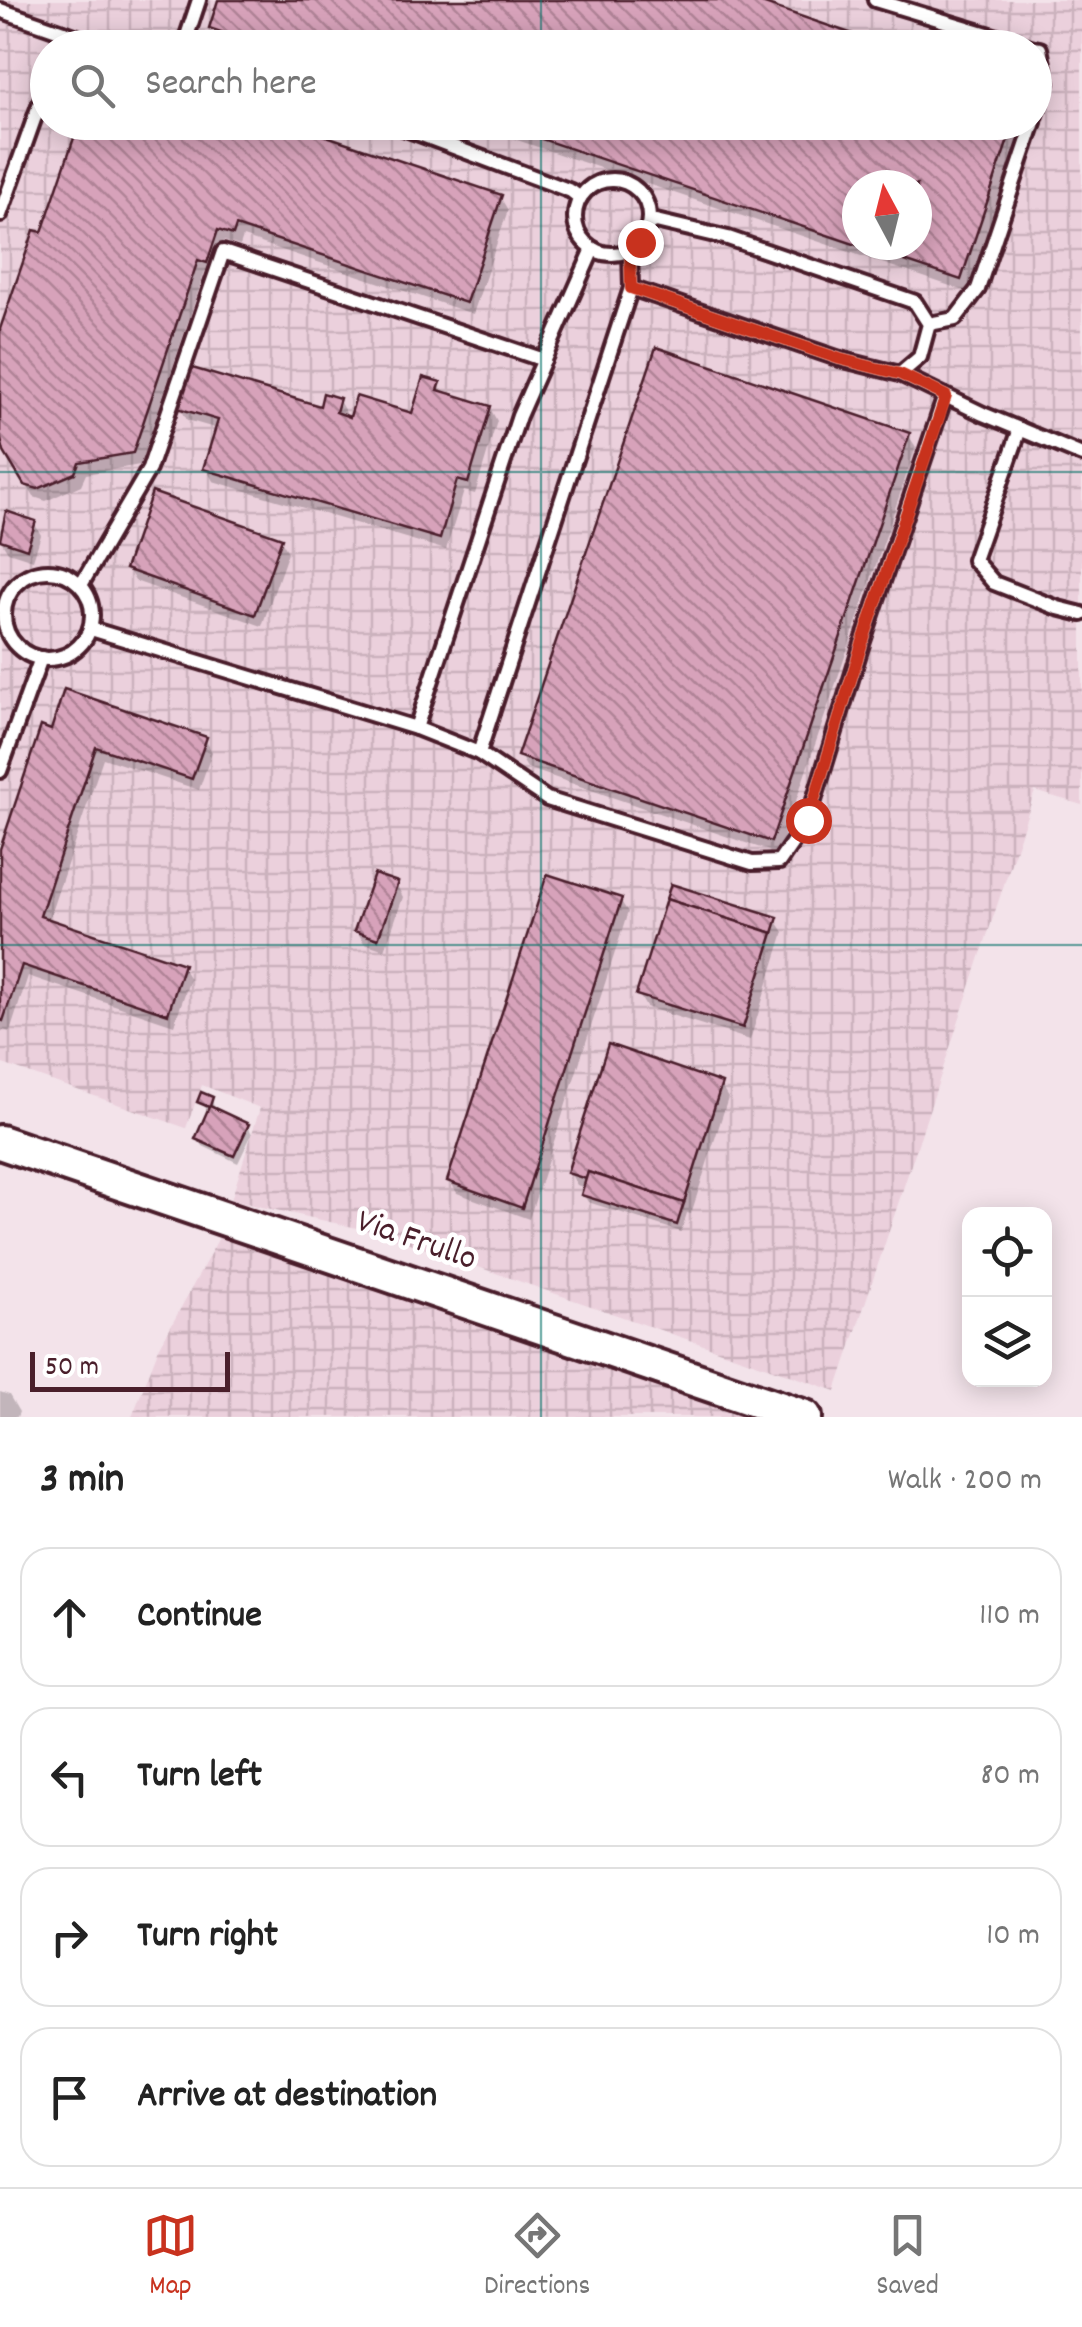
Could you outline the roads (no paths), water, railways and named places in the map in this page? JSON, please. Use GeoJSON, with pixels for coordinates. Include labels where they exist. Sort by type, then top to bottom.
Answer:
{"type":"FeatureCollection","features":[{"type":"Feature","properties":{"kind":"street","name":"Via Frullo"},"geometry":{"type":"LineString","coordinates":[[0,1142],[805,1417]]}},
{"type":"Feature","properties":{"kind":"lane"},"geometry":{"type":"LineString","coordinates":[[189,30],[199,0]]}},
{"type":"Feature","properties":{"kind":"lane"},"geometry":{"type":"LineString","coordinates":[[875,0],[974,30]]}},
{"type":"Feature","properties":{"kind":"lane"},"geometry":{"type":"LineString","coordinates":[[0,10],[58,30]]}},
{"type":"Feature","properties":{"kind":"lane"},"geometry":{"type":"LineString","coordinates":[[0,215],[30,131]]}},
{"type":"Feature","properties":{"kind":"lane"},"geometry":{"type":"LineString","coordinates":[[435,140],[571,191],[580,198]]}},
{"type":"Feature","properties":{"kind":"lane"},"geometry":{"type":"LineString","coordinates":[[930,324],[954,319],[978,289],[1028,140]]}},
{"type":"Feature","properties":{"kind":"lane"},"geometry":{"type":"LineString","coordinates":[[609,180],[627,183],[646,200],[649,223],[640,242],[630,250],[614,254],[593,249],[583,241],[575,222],[580,198],[597,183],[609,180]]}},
{"type":"Feature","properties":{"kind":"lane"},"geometry":{"type":"LineString","coordinates":[[649,223],[656,221],[728,238],[916,302],[930,324],[920,357],[900,374]]}},
{"type":"Feature","properties":{"kind":"lane"},"geometry":{"type":"LineString","coordinates":[[416,728],[519,416],[593,249]]}},
{"type":"Feature","properties":{"kind":"lane"},"geometry":{"type":"LineString","coordinates":[[478,753],[631,288],[630,250]]}},
{"type":"Feature","properties":{"kind":"lane"},"geometry":{"type":"LineString","coordinates":[[81,585],[149,469],[223,252],[544,360]]}},
{"type":"Feature","properties":{"kind":"lane"},"geometry":{"type":"LineString","coordinates":[[631,288],[840,359],[900,374],[1082,455]]}},
{"type":"Feature","properties":{"kind":"lane"},"geometry":{"type":"LineString","coordinates":[[91,628],[416,728],[478,753],[547,799],[752,863],[779,862],[808,820],[860,650],[946,396]]}},
{"type":"Feature","properties":{"kind":"lane"},"geometry":{"type":"LineString","coordinates":[[1020,429],[974,560],[994,583],[1082,614]]}},
{"type":"Feature","properties":{"kind":"lane"},"geometry":{"type":"LineString","coordinates":[[54,571],[81,585],[90,601],[91,628],[82,644],[70,654],[56,659],[26,653],[2,627],[6,599],[15,587],[39,572],[54,571]]}},
{"type":"Feature","properties":{"kind":"lane"},"geometry":{"type":"LineString","coordinates":[[0,576],[15,587]]}},
{"type":"Feature","properties":{"kind":"lane"},"geometry":{"type":"LineString","coordinates":[[0,772],[41,658]]}}]}
